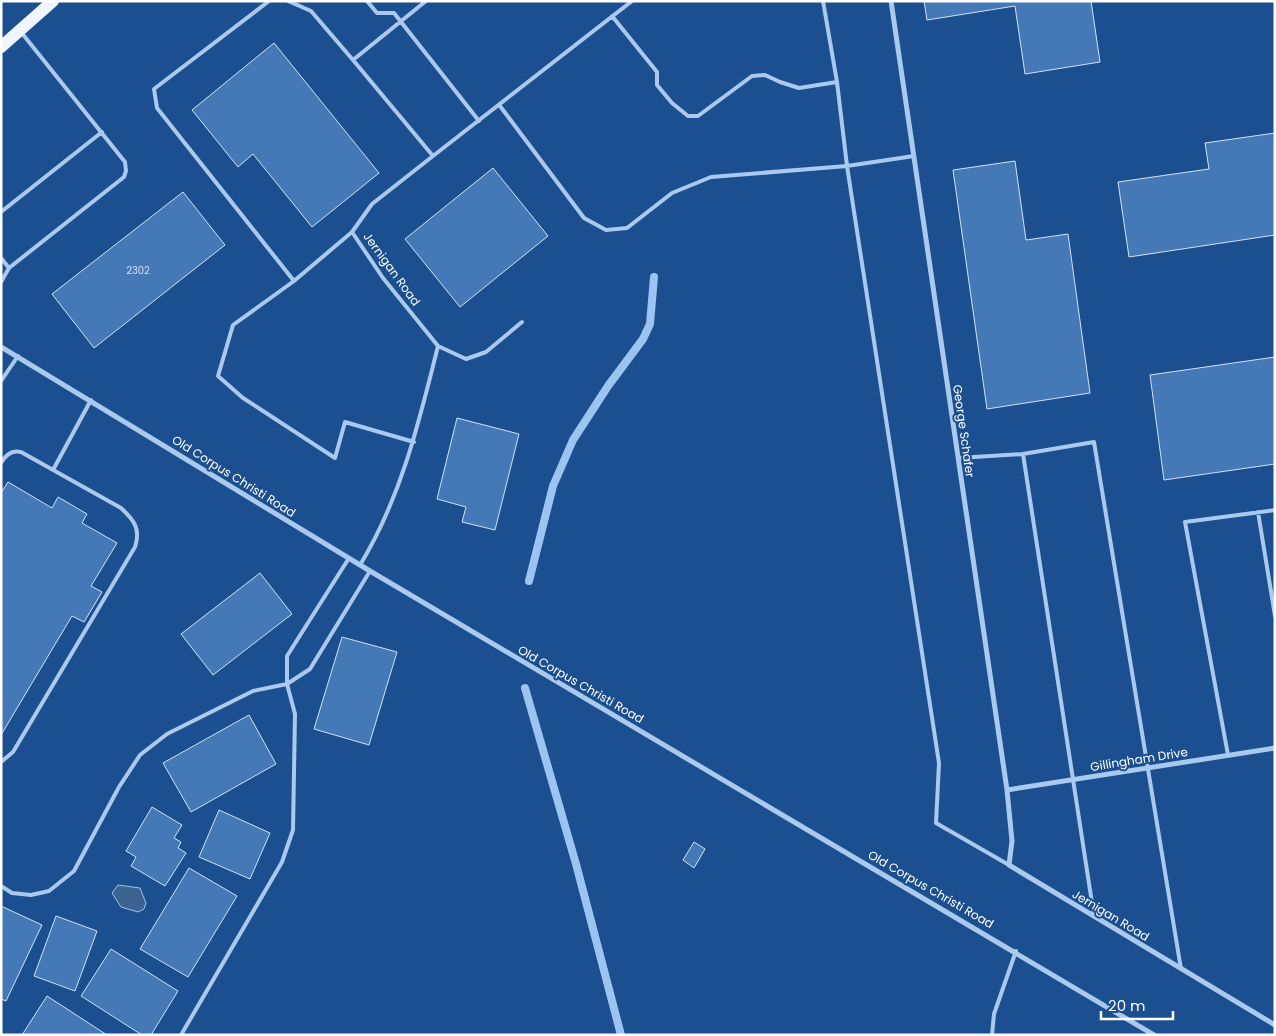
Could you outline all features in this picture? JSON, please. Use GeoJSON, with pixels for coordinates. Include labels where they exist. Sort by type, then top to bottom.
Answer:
{"type":"FeatureCollection","features":[{"type":"Feature","properties":{"kind":"main road"},"geometry":{"type":"LineString","coordinates":[[1,48],[53,1]]}},
{"type":"Feature","properties":{"kind":"street","name":"George Schafer"},"geometry":{"type":"LineString","coordinates":[[891,1],[1007,790],[1012,841],[1009,865]]}},
{"type":"Feature","properties":{"kind":"street","name":"Old Corpus Christi Road"},"geometry":{"type":"LineString","coordinates":[[1,346],[370,572],[1016,951],[1154,1035]]}},
{"type":"Feature","properties":{"kind":"street","name":"Gillingham Drive"},"geometry":{"type":"LineString","coordinates":[[1007,790],[1275,748]]}},
{"type":"Feature","properties":{"kind":"street","name":"Jernigan Road"},"geometry":{"type":"LineString","coordinates":[[1009,865],[1275,1025]]}},
{"type":"Feature","properties":{"kind":"lane"},"geometry":{"type":"LineString","coordinates":[[269,1],[154,89],[158,108],[294,281]]}},
{"type":"Feature","properties":{"kind":"lane"},"geometry":{"type":"LineString","coordinates":[[288,1],[311,11],[433,156]]}},
{"type":"Feature","properties":{"kind":"lane"},"geometry":{"type":"LineString","coordinates":[[367,1],[377,13],[394,13],[479,122]]}},
{"type":"Feature","properties":{"kind":"lane"},"geometry":{"type":"LineString","coordinates":[[353,60],[426,1]]}},
{"type":"Feature","properties":{"kind":"lane","name":"Jernigan Road"},"geometry":{"type":"LineString","coordinates":[[438,346],[383,278],[352,232],[372,204],[500,106],[632,1]]}},
{"type":"Feature","properties":{"kind":"lane"},"geometry":{"type":"LineString","coordinates":[[822,1],[836,82],[847,166]]}},
{"type":"Feature","properties":{"kind":"lane"},"geometry":{"type":"LineString","coordinates":[[612,16],[657,72],[657,85],[672,103],[688,116],[698,116],[752,76],[765,75],[800,88],[836,82]]}},
{"type":"Feature","properties":{"kind":"lane"},"geometry":{"type":"LineString","coordinates":[[1,282],[9,268],[124,177],[126,170],[125,162],[20,31]]}},
{"type":"Feature","properties":{"kind":"lane"},"geometry":{"type":"LineString","coordinates":[[500,106],[584,218],[606,230],[626,228],[672,193],[711,177],[847,166],[914,156]]}},
{"type":"Feature","properties":{"kind":"lane"},"geometry":{"type":"LineString","coordinates":[[1,212],[102,132]]}},
{"type":"Feature","properties":{"kind":"lane","name":"Jernigan Road"},"geometry":{"type":"LineString","coordinates":[[847,166],[939,763],[936,823],[1009,865]]}},
{"type":"Feature","properties":{"kind":"lane"},"geometry":{"type":"LineString","coordinates":[[352,232],[294,281],[233,326],[218,376],[243,398],[335,458],[345,422],[414,442]]}},
{"type":"Feature","properties":{"kind":"lane"},"geometry":{"type":"LineString","coordinates":[[1,258],[9,268]]}},
{"type":"Feature","properties":{"kind":"lane"},"geometry":{"type":"LineString","coordinates":[[360,566],[374,542],[414,442],[438,346],[466,359],[486,352],[522,322]]}},
{"type":"Feature","properties":{"kind":"lane"},"geometry":{"type":"LineString","coordinates":[[1,381],[18,356]]}},
{"type":"Feature","properties":{"kind":"lane"},"geometry":{"type":"LineString","coordinates":[[53,470],[91,400]]}},
{"type":"Feature","properties":{"kind":"lane"},"geometry":{"type":"LineString","coordinates":[[958,458],[1024,454],[1094,442],[1181,969]]}},
{"type":"Feature","properties":{"kind":"lane"},"geometry":{"type":"LineString","coordinates":[[1,462],[8,454],[14,451],[53,470],[121,508],[132,518],[138,536],[135,547],[13,752],[1,762]]}},
{"type":"Feature","properties":{"kind":"lane"},"geometry":{"type":"LineString","coordinates":[[1024,454],[1094,916]]}},
{"type":"Feature","properties":{"kind":"lane"},"geometry":{"type":"LineString","coordinates":[[1228,755],[1185,522],[1275,510]]}},
{"type":"Feature","properties":{"kind":"lane"},"geometry":{"type":"LineString","coordinates":[[1258,512],[1275,616]]}},
{"type":"Feature","properties":{"kind":"lane"},"geometry":{"type":"LineString","coordinates":[[181,1035],[282,862],[294,830],[295,714],[287,684],[287,656],[349,558]]}},
{"type":"Feature","properties":{"kind":"lane"},"geometry":{"type":"LineString","coordinates":[[1,886],[12,893],[31,895],[49,890],[74,871],[119,787],[140,755],[167,734],[253,691],[287,684],[310,669],[370,572]]}},
{"type":"Feature","properties":{"kind":"lane"},"geometry":{"type":"LineString","coordinates":[[992,1035],[994,1014],[1016,951]]}},
{"type":"Feature","properties":{"kind":"water"},"geometry":{"type":"Polygon","coordinates":[[[118,885],[140,888],[146,903],[144,909],[138,912],[121,907],[112,893],[118,885]]]}},
{"type":"Feature","properties":{"kind":"building"},"geometry":{"type":"Polygon","coordinates":[[[924,1],[1091,1],[1100,62],[1025,74],[1015,6],[927,20],[924,1]]]}},
{"type":"Feature","properties":{"kind":"building"},"geometry":{"type":"Polygon","coordinates":[[[274,43],[379,173],[312,227],[253,154],[238,167],[192,110],[274,43]]]}},
{"type":"Feature","properties":{"kind":"building"},"geometry":{"type":"Polygon","coordinates":[[[1275,133],[1275,235],[1129,257],[1118,182],[1209,169],[1205,143],[1275,133]]]}},
{"type":"Feature","properties":{"kind":"building"},"geometry":{"type":"Polygon","coordinates":[[[1015,161],[1026,240],[1068,234],[1090,393],[987,409],[953,170],[1015,161]]]}},
{"type":"Feature","properties":{"kind":"building"},"geometry":{"type":"Polygon","coordinates":[[[493,168],[548,236],[460,307],[405,239],[493,168]]]}},
{"type":"Feature","properties":{"kind":"building"},"geometry":{"type":"Polygon","coordinates":[[[183,192],[225,245],[94,348],[52,294],[183,192]]]}},
{"type":"Feature","properties":{"kind":"building"},"geometry":{"type":"Polygon","coordinates":[[[1275,357],[1275,464],[1164,480],[1150,375],[1275,357]]]}},
{"type":"Feature","properties":{"kind":"building"},"geometry":{"type":"Polygon","coordinates":[[[457,418],[519,434],[495,530],[462,522],[466,507],[437,499],[457,418]]]}},
{"type":"Feature","properties":{"kind":"building"},"geometry":{"type":"Polygon","coordinates":[[[8,482],[52,508],[58,497],[87,514],[82,523],[117,543],[91,586],[102,592],[84,622],[72,616],[1,735],[1,493],[8,482]]]}},
{"type":"Feature","properties":{"kind":"building"},"geometry":{"type":"Polygon","coordinates":[[[260,573],[292,614],[213,675],[181,634],[260,573]]]}},
{"type":"Feature","properties":{"kind":"building"},"geometry":{"type":"Polygon","coordinates":[[[342,637],[397,652],[369,745],[314,729],[342,637]]]}},
{"type":"Feature","properties":{"kind":"building"},"geometry":{"type":"Polygon","coordinates":[[[249,715],[276,764],[191,812],[163,763],[249,715]]]}},
{"type":"Feature","properties":{"kind":"building"},"geometry":{"type":"Polygon","coordinates":[[[152,807],[182,825],[174,838],[181,842],[178,848],[186,853],[165,886],[131,866],[136,857],[126,851],[152,807]]]}},
{"type":"Feature","properties":{"kind":"building"},"geometry":{"type":"Polygon","coordinates":[[[219,810],[270,833],[250,879],[199,857],[219,810]]]}},
{"type":"Feature","properties":{"kind":"building"},"geometry":{"type":"Polygon","coordinates":[[[694,842],[705,849],[694,868],[683,860],[694,842]]]}},
{"type":"Feature","properties":{"kind":"building"},"geometry":{"type":"Polygon","coordinates":[[[189,868],[237,896],[188,977],[140,949],[189,868]]]}},
{"type":"Feature","properties":{"kind":"building"},"geometry":{"type":"Polygon","coordinates":[[[1,906],[42,925],[6,1001],[1,999],[1,906]]]}},
{"type":"Feature","properties":{"kind":"building"},"geometry":{"type":"Polygon","coordinates":[[[56,916],[97,931],[75,991],[34,976],[56,916]]]}},
{"type":"Feature","properties":{"kind":"building"},"geometry":{"type":"Polygon","coordinates":[[[111,949],[178,991],[151,1035],[142,1035],[81,996],[111,949]]]}},
{"type":"Feature","properties":{"kind":"building"},"geometry":{"type":"Polygon","coordinates":[[[47,996],[107,1035],[22,1035],[47,996]]]}},
{"type":"Feature","properties":{"kind":"waterway"},"geometry":{"type":"LineString","coordinates":[[529,581],[553,486],[573,440],[608,386],[643,339],[650,324],[654,277]]}},
{"type":"Feature","properties":{"kind":"waterway"},"geometry":{"type":"LineString","coordinates":[[525,688],[576,864],[621,1035]]}}]}
